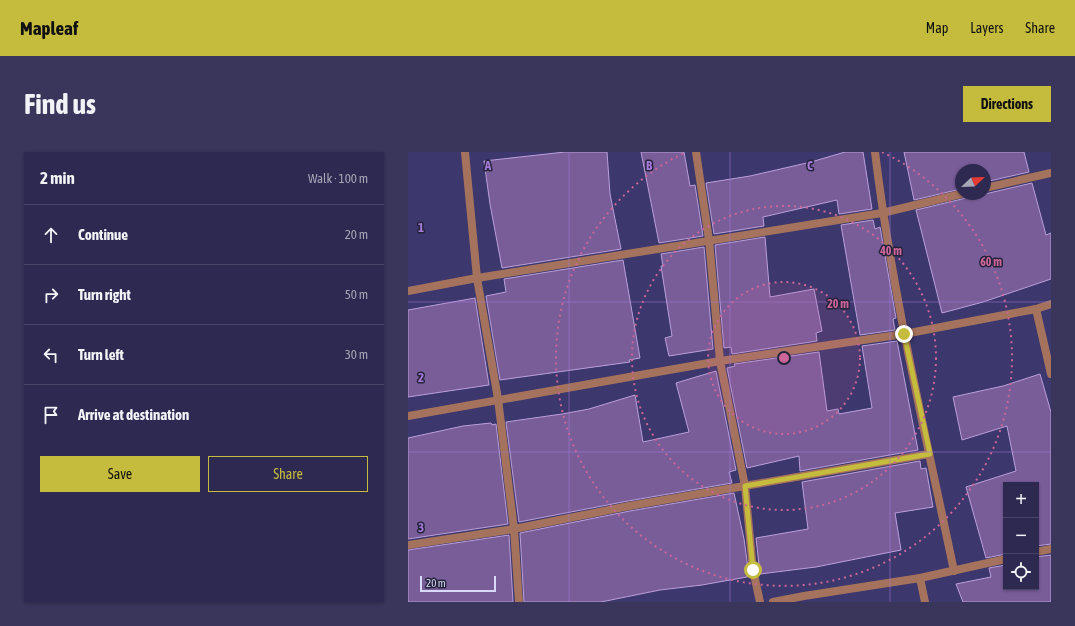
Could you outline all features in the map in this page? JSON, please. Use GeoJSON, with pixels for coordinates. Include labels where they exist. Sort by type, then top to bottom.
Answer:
{"type":"FeatureCollection","features":[{"type":"Feature","properties":{"kind":"street"},"geometry":{"type":"LineString","coordinates":[[465,152],[477,278],[498,399],[514,529],[519,602]]}},
{"type":"Feature","properties":{"kind":"street"},"geometry":{"type":"LineString","coordinates":[[696,152],[709,240],[720,361],[745,486],[753,570],[760,602]]}},
{"type":"Feature","properties":{"kind":"street"},"geometry":{"type":"LineString","coordinates":[[875,152],[882,213],[904,334],[954,571]]}},
{"type":"Feature","properties":{"kind":"street"},"geometry":{"type":"LineString","coordinates":[[991,187],[1051,173]]}},
{"type":"Feature","properties":{"kind":"street"},"geometry":{"type":"LineString","coordinates":[[408,291],[477,278],[882,213],[955,195]]}},
{"type":"Feature","properties":{"kind":"street"},"geometry":{"type":"LineString","coordinates":[[408,416],[720,361],[904,334],[1036,309],[1051,304]]}},
{"type":"Feature","properties":{"kind":"street"},"geometry":{"type":"LineString","coordinates":[[1036,309],[1051,374]]}},
{"type":"Feature","properties":{"kind":"street"},"geometry":{"type":"LineString","coordinates":[[408,545],[514,529],[629,506],[930,454]]}},
{"type":"Feature","properties":{"kind":"street"},"geometry":{"type":"LineString","coordinates":[[1039,551],[1051,548]]}},
{"type":"Feature","properties":{"kind":"street"},"geometry":{"type":"LineString","coordinates":[[773,602],[805,599],[920,578],[1003,560]]}},
{"type":"Feature","properties":{"kind":"street"},"geometry":{"type":"LineString","coordinates":[[920,578],[925,602]]}},
{"type":"Feature","properties":{"kind":"building"},"geometry":{"type":"Polygon","coordinates":[[[565,152],[607,152],[610,194],[621,249],[502,268],[490,204],[484,161],[565,152]]]}},
{"type":"Feature","properties":{"kind":"building"},"geometry":{"type":"Polygon","coordinates":[[[641,152],[684,152],[690,186],[695,185],[703,236],[659,243],[641,152]]]}},
{"type":"Feature","properties":{"kind":"building"},"geometry":{"type":"Polygon","coordinates":[[[845,152],[863,152],[872,209],[839,214],[837,200],[763,217],[764,226],[714,234],[706,183],[750,176],[811,162],[845,152]]]}},
{"type":"Feature","properties":{"kind":"building"},"geometry":{"type":"Polygon","coordinates":[[[904,152],[1024,152],[1029,172],[991,181],[991,164],[955,164],[955,190],[914,200],[904,152]]]}},
{"type":"Feature","properties":{"kind":"building"},"geometry":{"type":"Polygon","coordinates":[[[1032,183],[1046,235],[1051,233],[1051,279],[983,302],[942,313],[916,210],[958,200],[991,200],[991,193],[1032,183]]]}},
{"type":"Feature","properties":{"kind":"building"},"geometry":{"type":"Polygon","coordinates":[[[873,220],[875,229],[880,227],[896,318],[893,319],[895,330],[860,335],[841,225],[873,220]]]}},
{"type":"Feature","properties":{"kind":"building"},"geometry":{"type":"Polygon","coordinates":[[[765,237],[770,297],[814,289],[822,331],[816,333],[817,341],[732,354],[731,347],[724,348],[715,245],[765,237]]]}},
{"type":"Feature","properties":{"kind":"building"},"geometry":{"type":"Polygon","coordinates":[[[704,247],[713,349],[669,356],[665,338],[672,336],[661,266],[663,266],[661,254],[704,247]]]}},
{"type":"Feature","properties":{"kind":"building"},"geometry":{"type":"Polygon","coordinates":[[[623,260],[640,358],[629,360],[630,362],[500,380],[486,296],[506,292],[504,279],[623,260]]]}},
{"type":"Feature","properties":{"kind":"building"},"geometry":{"type":"Polygon","coordinates":[[[475,298],[489,385],[408,397],[408,310],[475,298]]]}},
{"type":"Feature","properties":{"kind":"building"},"geometry":{"type":"Polygon","coordinates":[[[897,341],[918,450],[800,471],[799,456],[747,468],[727,368],[735,366],[734,364],[819,352],[827,411],[838,409],[839,414],[872,408],[862,346],[897,341]]]}},
{"type":"Feature","properties":{"kind":"building"},"geometry":{"type":"Polygon","coordinates":[[[716,371],[736,470],[729,472],[732,483],[519,522],[506,422],[589,409],[635,395],[643,442],[689,432],[676,383],[716,371]]]}},
{"type":"Feature","properties":{"kind":"building"},"geometry":{"type":"Polygon","coordinates":[[[1040,374],[1051,412],[1051,544],[1039,546],[1039,482],[1003,482],[1003,555],[986,558],[966,487],[1016,471],[1007,426],[962,440],[953,397],[1003,386],[1040,374]]]}},
{"type":"Feature","properties":{"kind":"building"},"geometry":{"type":"Polygon","coordinates":[[[491,423],[492,425],[496,424],[508,524],[408,539],[408,438],[463,426],[491,423]]]}},
{"type":"Feature","properties":{"kind":"building"},"geometry":{"type":"Polygon","coordinates":[[[920,461],[921,469],[926,468],[933,507],[895,513],[901,550],[816,567],[760,574],[756,538],[808,529],[802,482],[920,461]]]}},
{"type":"Feature","properties":{"kind":"building"},"geometry":{"type":"Polygon","coordinates":[[[734,493],[744,539],[749,576],[702,585],[660,590],[601,602],[524,602],[520,533],[630,511],[734,493]]]}},
{"type":"Feature","properties":{"kind":"building"},"geometry":{"type":"Polygon","coordinates":[[[509,535],[513,602],[408,602],[408,550],[509,535]]]}},
{"type":"Feature","properties":{"kind":"building"},"geometry":{"type":"Polygon","coordinates":[[[1051,555],[1051,602],[963,602],[956,584],[991,577],[989,568],[1003,566],[1003,590],[1039,590],[1039,557],[1051,555]]]}},
{"type":"Feature","properties":{"kind":"route"},"geometry":{"type":"LineString","coordinates":[[753,570],[745,486],[930,454],[904,334]]}}]}
